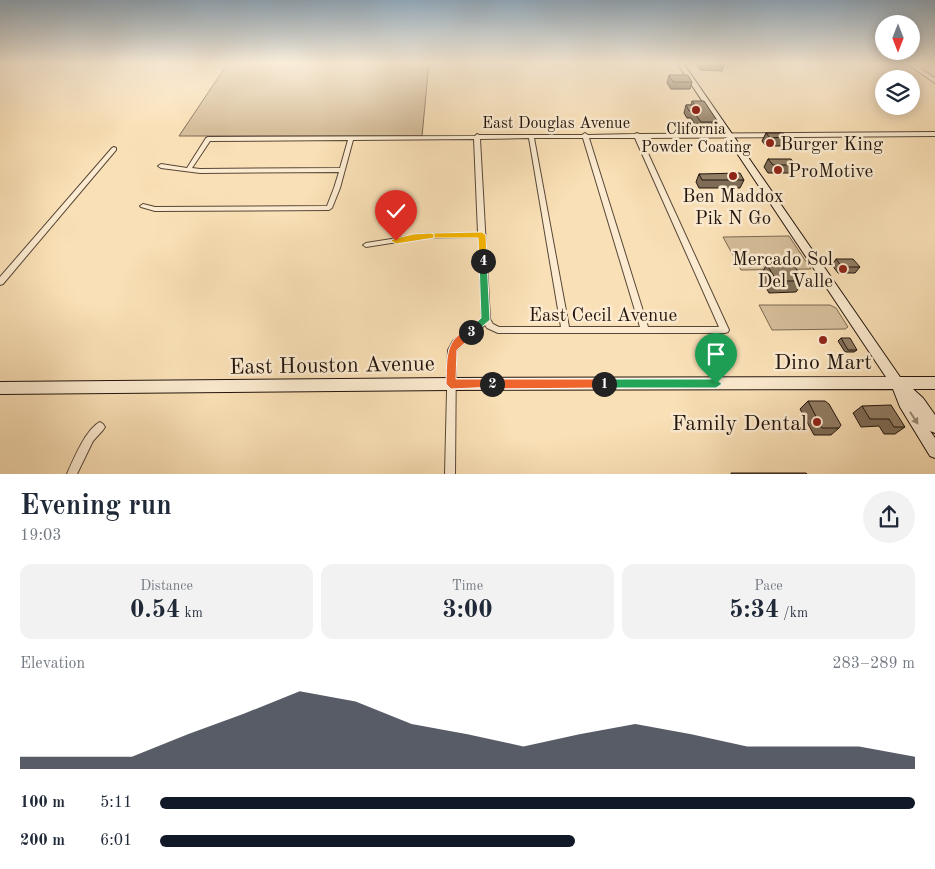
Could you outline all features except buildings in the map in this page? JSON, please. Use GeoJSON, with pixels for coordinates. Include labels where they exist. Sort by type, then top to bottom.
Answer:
{"type":"FeatureCollection","features":[{"type":"Feature","properties":{"kind":"main road"},"geometry":{"type":"LineString","coordinates":[[695,85],[898,383],[918,402],[935,426]]}},
{"type":"Feature","properties":{"kind":"main road"},"geometry":{"type":"LineString","coordinates":[[898,383],[905,403],[935,451]]}},
{"type":"Feature","properties":{"kind":"main road","name":"East Houston Avenue"},"geometry":{"type":"LineString","coordinates":[[0,388],[451,384],[935,383]]}},
{"type":"Feature","properties":{"kind":"street","name":"East Douglas Avenue"},"geometry":{"type":"LineString","coordinates":[[188,170],[208,139],[935,134]]}},
{"type":"Feature","properties":{"kind":"street"},"geometry":{"type":"LineString","coordinates":[[450,474],[452,353],[454,347],[486,320],[477,136]]}},
{"type":"Feature","properties":{"kind":"street"},"geometry":{"type":"LineString","coordinates":[[532,136],[566,330]]}},
{"type":"Feature","properties":{"kind":"street"},"geometry":{"type":"LineString","coordinates":[[585,136],[645,330]]}},
{"type":"Feature","properties":{"kind":"street","name":"East Cecil Avenue"},"geometry":{"type":"LineString","coordinates":[[486,320],[490,326],[498,330],[725,330],[637,136]]}},
{"type":"Feature","properties":{"kind":"street"},"geometry":{"type":"LineString","coordinates":[[143,206],[155,209],[329,208],[351,138]]}},
{"type":"Feature","properties":{"kind":"street"},"geometry":{"type":"LineString","coordinates":[[0,282],[114,149]]}},
{"type":"Feature","properties":{"kind":"street"},"geometry":{"type":"LineString","coordinates":[[161,166],[188,170],[342,170]]}},
{"type":"Feature","properties":{"kind":"street"},"geometry":{"type":"LineString","coordinates":[[366,246],[423,236],[482,235]]}},
{"type":"Feature","properties":{"kind":"street"},"geometry":{"type":"LineString","coordinates":[[72,474],[90,438],[100,427]]}},
{"type":"Feature","properties":{"kind":"shaded area"},"geometry":{"type":"Polygon","coordinates":[[[213,85],[427,85],[422,136],[179,136],[213,85]]]}},
{"type":"Feature","properties":{"kind":"shaded area"},"geometry":{"type":"Polygon","coordinates":[[[789,236],[811,269],[741,270],[723,237],[789,236]]]}},
{"type":"Feature","properties":{"kind":"shaded area"},"geometry":{"type":"Polygon","coordinates":[[[759,305],[830,305],[836,308],[848,327],[845,329],[772,330],[759,305]]]}},
{"type":"Feature","properties":{"kind":"place","name":"Clifornia Powder Coating"},"geometry":{"type":"Point","coordinates":[696,110]}},
{"type":"Feature","properties":{"kind":"place","name":"Burger King"},"geometry":{"type":"Point","coordinates":[770,143]}},
{"type":"Feature","properties":{"kind":"place","name":"ProMotive"},"geometry":{"type":"Point","coordinates":[778,170]}},
{"type":"Feature","properties":{"kind":"place","name":"Ben Maddox Pik N Go"},"geometry":{"type":"Point","coordinates":[733,176]}},
{"type":"Feature","properties":{"kind":"place","name":"Mercado Sol Del Valle"},"geometry":{"type":"Point","coordinates":[843,269]}},
{"type":"Feature","properties":{"kind":"place","name":"Dino Mart"},"geometry":{"type":"Point","coordinates":[823,340]}},
{"type":"Feature","properties":{"kind":"place","name":"Family Dental"},"geometry":{"type":"Point","coordinates":[817,422]}},
{"type":"Feature","properties":{"kind":"route"},"geometry":{"type":"LineString","coordinates":[[396,241],[423,236],[482,235],[486,320],[456,344],[452,350],[451,384],[716,384]]}}]}
